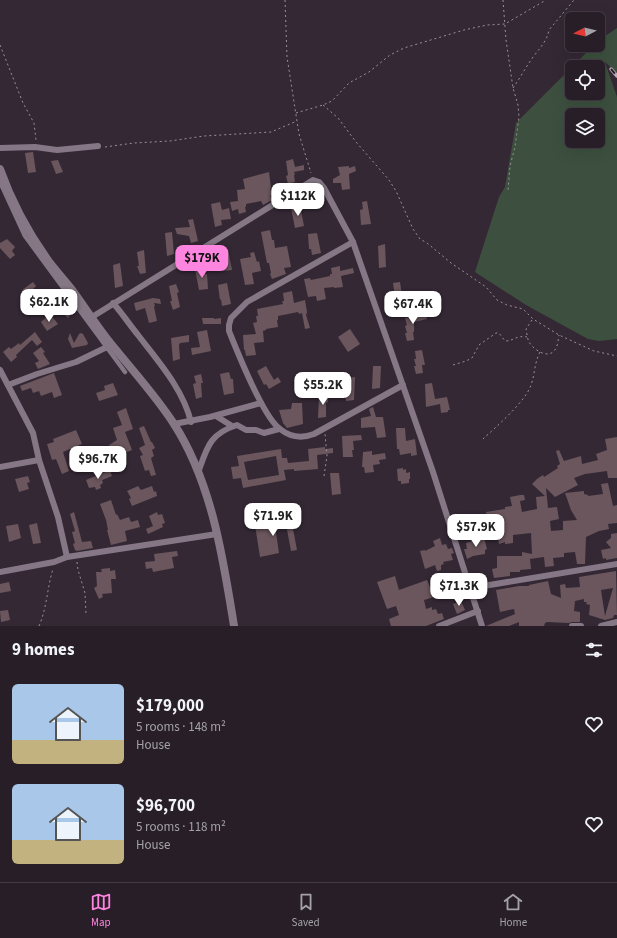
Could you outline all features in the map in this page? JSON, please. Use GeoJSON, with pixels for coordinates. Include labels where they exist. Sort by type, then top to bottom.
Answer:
{"type":"FeatureCollection","features":[{"type":"Feature","properties":{"kind":"street"},"geometry":{"type":"LineString","coordinates":[[0,148],[36,147],[58,150],[98,146]]}},
{"type":"Feature","properties":{"kind":"street"},"geometry":{"type":"LineString","coordinates":[[0,169],[13,203],[27,228],[49,262],[92,317],[125,372]]}},
{"type":"Feature","properties":{"kind":"street"},"geometry":{"type":"LineString","coordinates":[[92,317],[312,180],[320,182],[353,242],[431,465],[482,626]]}},
{"type":"Feature","properties":{"kind":"street"},"geometry":{"type":"LineString","coordinates":[[0,182],[25,236],[109,346],[147,387],[174,424],[198,473],[207,499],[217,534],[234,626]]}},
{"type":"Feature","properties":{"kind":"street"},"geometry":{"type":"LineString","coordinates":[[353,242],[247,302],[231,318],[229,331],[261,403],[279,429],[291,436],[309,436],[403,386]]}},
{"type":"Feature","properties":{"kind":"street"},"geometry":{"type":"LineString","coordinates":[[114,303],[156,357],[169,377],[188,411],[191,422]]}},
{"type":"Feature","properties":{"kind":"street"},"geometry":{"type":"LineString","coordinates":[[8,385],[76,362],[109,346]]}},
{"type":"Feature","properties":{"kind":"street"},"geometry":{"type":"LineString","coordinates":[[0,370],[33,433],[39,460],[58,517],[67,557]]}},
{"type":"Feature","properties":{"kind":"street"},"geometry":{"type":"LineString","coordinates":[[174,424],[191,422],[216,416],[261,403]]}},
{"type":"Feature","properties":{"kind":"street"},"geometry":{"type":"LineString","coordinates":[[216,416],[232,426]]}},
{"type":"Feature","properties":{"kind":"street"},"geometry":{"type":"LineString","coordinates":[[198,473],[210,442],[222,431],[237,425],[246,430],[256,430],[264,433],[279,429]]}},
{"type":"Feature","properties":{"kind":"street"},"geometry":{"type":"LineString","coordinates":[[0,467],[39,460]]}},
{"type":"Feature","properties":{"kind":"street"},"geometry":{"type":"LineString","coordinates":[[0,572],[54,562],[67,557],[217,534]]}},
{"type":"Feature","properties":{"kind":"street"},"geometry":{"type":"LineString","coordinates":[[471,588],[617,564]]}},
{"type":"Feature","properties":{"kind":"street"},"geometry":{"type":"LineString","coordinates":[[439,626],[478,611]]}},
{"type":"Feature","properties":{"kind":"street"},"geometry":{"type":"LineString","coordinates":[[601,626],[617,622]]}},
{"type":"Feature","properties":{"kind":"street"},"geometry":{"type":"LineString","coordinates":[[572,626],[581,626]]}},
{"type":"Feature","properties":{"kind":"path"},"geometry":{"type":"LineString","coordinates":[[285,0],[287,57],[299,134],[312,180]]}},
{"type":"Feature","properties":{"kind":"path"},"geometry":{"type":"LineString","coordinates":[[503,0],[506,40],[519,117],[515,147],[510,166],[508,191]]}},
{"type":"Feature","properties":{"kind":"path"},"geometry":{"type":"LineString","coordinates":[[296,113],[323,105],[332,100],[349,83],[369,72],[395,52],[464,30],[487,25],[505,24],[546,0]]}},
{"type":"Feature","properties":{"kind":"path"},"geometry":{"type":"LineString","coordinates":[[513,88],[532,58],[541,48],[548,36],[549,30],[574,0]]}},
{"type":"Feature","properties":{"kind":"path"},"geometry":{"type":"LineString","coordinates":[[0,45],[23,103],[34,123],[36,147]]}},
{"type":"Feature","properties":{"kind":"path"},"geometry":{"type":"LineString","coordinates":[[323,105],[338,118],[356,142],[389,180],[396,191],[413,229],[420,239],[486,287],[497,300],[507,305],[522,309],[533,319],[559,335],[594,350],[617,356]]}},
{"type":"Feature","properties":{"kind":"path"},"geometry":{"type":"LineString","coordinates":[[98,146],[103,147],[134,143],[170,141],[204,136],[271,132],[297,121]]}},
{"type":"Feature","properties":{"kind":"path"},"geometry":{"type":"LineString","coordinates":[[533,319],[526,329],[527,336],[531,345],[540,352],[546,354],[552,353],[556,347],[559,335]]}},
{"type":"Feature","properties":{"kind":"path"},"geometry":{"type":"LineString","coordinates":[[453,365],[472,358],[479,345],[496,333],[507,341],[519,336],[527,336]]}},
{"type":"Feature","properties":{"kind":"path"},"geometry":{"type":"LineString","coordinates":[[483,439],[514,409],[531,387],[536,359],[540,352]]}},
{"type":"Feature","properties":{"kind":"path"},"geometry":{"type":"LineString","coordinates":[[324,428],[327,456],[324,476]]}},
{"type":"Feature","properties":{"kind":"path"},"geometry":{"type":"LineString","coordinates":[[77,556],[78,570],[85,593],[86,614]]}},
{"type":"Feature","properties":{"kind":"path"},"geometry":{"type":"LineString","coordinates":[[39,626],[45,611],[47,590],[54,562]]}},
{"type":"Feature","properties":{"kind":"green space"},"geometry":{"type":"Polygon","coordinates":[[[617,28],[617,73],[605,62],[605,60],[579,60],[587,52],[605,52],[605,36],[617,28]]]}},
{"type":"Feature","properties":{"kind":"green space"},"geometry":{"type":"Polygon","coordinates":[[[605,62],[617,97],[617,339],[599,341],[588,339],[526,305],[475,272],[499,197],[505,187],[516,123],[565,74],[565,100],[605,100],[605,62]]]}},
{"type":"Feature","properties":{"kind":"building"},"geometry":{"type":"Polygon","coordinates":[[[33,152],[36,172],[28,173],[25,153],[33,152]]]}},
{"type":"Feature","properties":{"kind":"building"},"geometry":{"type":"Polygon","coordinates":[[[293,159],[295,167],[304,165],[304,170],[294,172],[295,182],[288,184],[286,176],[288,175],[286,161],[293,159]]]}},
{"type":"Feature","properties":{"kind":"building"},"geometry":{"type":"Polygon","coordinates":[[[58,160],[63,172],[56,174],[51,161],[58,160]]]}},
{"type":"Feature","properties":{"kind":"building"},"geometry":{"type":"Polygon","coordinates":[[[349,166],[349,168],[355,166],[356,171],[349,174],[350,189],[342,190],[341,183],[333,183],[333,179],[340,175],[338,167],[349,166]]]}},
{"type":"Feature","properties":{"kind":"building"},"geometry":{"type":"Polygon","coordinates":[[[269,172],[272,195],[270,196],[272,200],[263,205],[261,201],[246,204],[246,212],[239,214],[238,209],[232,211],[230,202],[238,201],[237,190],[245,189],[243,179],[269,172]]]}},
{"type":"Feature","properties":{"kind":"building"},"geometry":{"type":"Polygon","coordinates":[[[367,201],[371,224],[361,225],[360,210],[363,209],[362,202],[367,201]]]}},
{"type":"Feature","properties":{"kind":"building"},"geometry":{"type":"Polygon","coordinates":[[[220,202],[222,210],[229,208],[231,219],[221,220],[222,225],[215,227],[211,204],[220,202]]]}},
{"type":"Feature","properties":{"kind":"building"},"geometry":{"type":"Polygon","coordinates":[[[300,206],[304,226],[295,228],[291,208],[300,206]]]}},
{"type":"Feature","properties":{"kind":"building"},"geometry":{"type":"Polygon","coordinates":[[[193,219],[198,241],[191,243],[189,236],[177,234],[175,228],[190,227],[188,220],[193,219]]]}},
{"type":"Feature","properties":{"kind":"building"},"geometry":{"type":"Polygon","coordinates":[[[270,230],[275,248],[287,246],[291,267],[284,268],[286,274],[272,279],[269,263],[267,263],[261,232],[270,230]]]}},
{"type":"Feature","properties":{"kind":"building"},"geometry":{"type":"Polygon","coordinates":[[[172,232],[174,254],[167,256],[165,233],[172,232]]]}},
{"type":"Feature","properties":{"kind":"building"},"geometry":{"type":"Polygon","coordinates":[[[317,233],[321,253],[312,255],[311,249],[309,249],[308,234],[317,233]]]}},
{"type":"Feature","properties":{"kind":"building"},"geometry":{"type":"Polygon","coordinates":[[[7,239],[15,247],[12,251],[15,255],[10,259],[0,248],[0,243],[7,239]]]}},
{"type":"Feature","properties":{"kind":"building"},"geometry":{"type":"Polygon","coordinates":[[[385,244],[386,267],[379,268],[378,246],[385,244]]]}},
{"type":"Feature","properties":{"kind":"building"},"geometry":{"type":"Polygon","coordinates":[[[228,249],[232,270],[223,271],[219,250],[228,249]]]}},
{"type":"Feature","properties":{"kind":"building"},"geometry":{"type":"Polygon","coordinates":[[[144,250],[146,273],[140,274],[137,266],[139,266],[137,252],[144,250]]]}},
{"type":"Feature","properties":{"kind":"building"},"geometry":{"type":"Polygon","coordinates":[[[254,252],[257,262],[259,261],[261,271],[252,273],[254,284],[245,285],[240,259],[251,257],[250,253],[254,252]]]}},
{"type":"Feature","properties":{"kind":"building"},"geometry":{"type":"Polygon","coordinates":[[[120,263],[123,286],[115,288],[113,265],[120,263]]]}},
{"type":"Feature","properties":{"kind":"building"},"geometry":{"type":"Polygon","coordinates":[[[340,266],[340,271],[353,268],[354,273],[341,276],[343,287],[324,288],[326,299],[317,301],[316,296],[308,297],[304,279],[310,278],[311,280],[330,276],[330,274],[332,274],[331,268],[340,266]]]}},
{"type":"Feature","properties":{"kind":"building"},"geometry":{"type":"Polygon","coordinates":[[[204,267],[205,274],[207,274],[208,289],[199,290],[195,269],[204,267]]]}},
{"type":"Feature","properties":{"kind":"building"},"geometry":{"type":"Polygon","coordinates":[[[33,282],[36,286],[33,289],[34,291],[27,296],[22,290],[33,282]]]}},
{"type":"Feature","properties":{"kind":"building"},"geometry":{"type":"Polygon","coordinates":[[[400,282],[404,310],[396,312],[393,298],[395,297],[393,283],[400,282]]]}},
{"type":"Feature","properties":{"kind":"building"},"geometry":{"type":"Polygon","coordinates":[[[227,283],[231,304],[222,306],[218,285],[227,283]]]}},
{"type":"Feature","properties":{"kind":"building"},"geometry":{"type":"Polygon","coordinates":[[[176,284],[179,292],[177,293],[180,307],[173,310],[170,301],[172,301],[169,286],[176,284]]]}},
{"type":"Feature","properties":{"kind":"building"},"geometry":{"type":"Polygon","coordinates":[[[292,291],[294,303],[305,300],[306,315],[310,328],[305,329],[302,313],[299,314],[298,312],[278,316],[278,327],[263,331],[264,342],[254,343],[256,355],[246,356],[243,335],[256,334],[253,323],[257,322],[257,309],[283,304],[283,293],[292,291]]]}},
{"type":"Feature","properties":{"kind":"building"},"geometry":{"type":"Polygon","coordinates":[[[153,298],[160,299],[161,304],[154,303],[157,321],[149,323],[145,308],[136,311],[134,303],[153,298]]]}},
{"type":"Feature","properties":{"kind":"building"},"geometry":{"type":"Polygon","coordinates":[[[57,300],[71,314],[68,318],[53,304],[57,300]]]}},
{"type":"Feature","properties":{"kind":"building"},"geometry":{"type":"Polygon","coordinates":[[[425,311],[427,319],[414,322],[414,340],[407,341],[405,326],[407,325],[405,318],[418,316],[417,313],[425,311]]]}},
{"type":"Feature","properties":{"kind":"building"},"geometry":{"type":"Polygon","coordinates":[[[50,314],[58,324],[47,331],[41,322],[50,314]]]}},
{"type":"Feature","properties":{"kind":"building"},"geometry":{"type":"Polygon","coordinates":[[[202,318],[221,318],[221,324],[203,324],[202,318]]]}},
{"type":"Feature","properties":{"kind":"building"},"geometry":{"type":"Polygon","coordinates":[[[350,329],[360,344],[348,352],[338,337],[350,329]]]}},
{"type":"Feature","properties":{"kind":"building"},"geometry":{"type":"Polygon","coordinates":[[[207,330],[211,351],[192,355],[191,348],[200,347],[197,332],[207,330]]]}},
{"type":"Feature","properties":{"kind":"building"},"geometry":{"type":"Polygon","coordinates":[[[35,332],[42,342],[37,346],[32,340],[16,355],[17,357],[11,362],[3,352],[9,347],[11,349],[19,343],[20,345],[35,332]]]}},
{"type":"Feature","properties":{"kind":"building"},"geometry":{"type":"Polygon","coordinates":[[[70,333],[74,343],[79,334],[83,334],[88,343],[87,345],[72,348],[68,339],[70,333]]]}},
{"type":"Feature","properties":{"kind":"building"},"geometry":{"type":"Polygon","coordinates":[[[189,335],[189,342],[180,343],[179,345],[180,359],[173,361],[171,338],[189,335]]]}},
{"type":"Feature","properties":{"kind":"building"},"geometry":{"type":"Polygon","coordinates":[[[41,347],[50,364],[38,369],[35,363],[39,361],[33,353],[41,347]]]}},
{"type":"Feature","properties":{"kind":"building"},"geometry":{"type":"Polygon","coordinates":[[[422,350],[425,365],[422,365],[423,373],[416,374],[414,366],[416,366],[414,359],[416,359],[415,351],[422,350]]]}},
{"type":"Feature","properties":{"kind":"building"},"geometry":{"type":"Polygon","coordinates":[[[266,366],[274,380],[278,377],[281,382],[269,389],[266,384],[264,385],[257,371],[266,366]]]}},
{"type":"Feature","properties":{"kind":"building"},"geometry":{"type":"Polygon","coordinates":[[[373,366],[381,366],[380,388],[372,389],[373,366]]]}},
{"type":"Feature","properties":{"kind":"building"},"geometry":{"type":"Polygon","coordinates":[[[229,372],[231,379],[233,379],[234,393],[224,395],[220,374],[229,372]]]}},
{"type":"Feature","properties":{"kind":"building"},"geometry":{"type":"Polygon","coordinates":[[[54,373],[62,395],[54,398],[52,392],[41,396],[39,391],[33,393],[31,388],[22,391],[20,386],[54,373]]]}},
{"type":"Feature","properties":{"kind":"building"},"geometry":{"type":"Polygon","coordinates":[[[201,374],[203,383],[201,383],[202,397],[196,399],[193,384],[196,383],[194,376],[201,374]]]}},
{"type":"Feature","properties":{"kind":"building"},"geometry":{"type":"Polygon","coordinates":[[[355,377],[354,400],[346,401],[345,393],[332,395],[331,389],[348,385],[347,378],[355,377]]]}},
{"type":"Feature","properties":{"kind":"building"},"geometry":{"type":"Polygon","coordinates":[[[113,383],[118,395],[99,401],[96,393],[105,390],[104,386],[113,383]]]}},
{"type":"Feature","properties":{"kind":"building"},"geometry":{"type":"Polygon","coordinates":[[[432,383],[435,399],[447,397],[450,410],[448,410],[448,412],[441,413],[440,404],[426,407],[425,384],[432,383]]]}},
{"type":"Feature","properties":{"kind":"building"},"geometry":{"type":"Polygon","coordinates":[[[328,394],[328,402],[326,403],[326,417],[318,418],[319,395],[328,394]]]}},
{"type":"Feature","properties":{"kind":"building"},"geometry":{"type":"Polygon","coordinates":[[[292,403],[302,403],[303,424],[287,428],[283,423],[279,410],[291,409],[292,403]]]}},
{"type":"Feature","properties":{"kind":"building"},"geometry":{"type":"Polygon","coordinates":[[[373,407],[376,417],[383,417],[386,437],[377,438],[375,427],[361,428],[361,418],[371,416],[369,409],[373,407]]]}},
{"type":"Feature","properties":{"kind":"building"},"geometry":{"type":"Polygon","coordinates":[[[126,408],[133,429],[125,432],[132,450],[122,454],[125,461],[118,465],[114,457],[116,457],[109,445],[117,440],[113,428],[122,425],[117,412],[126,408]]]}},
{"type":"Feature","properties":{"kind":"building"},"geometry":{"type":"Polygon","coordinates":[[[144,426],[155,448],[152,450],[154,456],[151,458],[156,475],[151,476],[149,470],[145,471],[140,456],[143,455],[139,448],[145,445],[139,428],[144,426]]]}},
{"type":"Feature","properties":{"kind":"building"},"geometry":{"type":"Polygon","coordinates":[[[396,428],[405,428],[406,441],[415,439],[417,455],[411,456],[411,453],[400,455],[399,449],[397,449],[396,428]]]}},
{"type":"Feature","properties":{"kind":"building"},"geometry":{"type":"Polygon","coordinates":[[[76,430],[82,444],[63,452],[69,471],[62,474],[56,459],[52,460],[47,444],[54,442],[53,439],[76,430]]]}},
{"type":"Feature","properties":{"kind":"building"},"geometry":{"type":"Polygon","coordinates":[[[361,435],[362,440],[353,441],[353,457],[343,457],[342,436],[361,435]]]}},
{"type":"Feature","properties":{"kind":"building"},"geometry":{"type":"Polygon","coordinates":[[[617,437],[617,478],[608,478],[607,471],[585,474],[574,478],[578,485],[555,497],[546,488],[548,508],[557,507],[559,519],[550,521],[551,531],[563,530],[563,521],[577,520],[571,510],[565,493],[584,491],[584,494],[588,496],[603,494],[601,484],[608,483],[613,506],[617,505],[617,523],[608,524],[609,529],[599,531],[586,537],[585,564],[577,564],[575,552],[564,553],[564,557],[553,558],[554,566],[545,567],[544,557],[530,559],[531,569],[520,570],[520,572],[510,572],[510,576],[494,578],[492,569],[497,568],[497,556],[522,556],[522,552],[532,554],[531,533],[513,535],[513,543],[505,544],[505,542],[499,544],[495,525],[489,526],[486,512],[505,509],[505,507],[512,506],[510,497],[520,495],[524,495],[525,500],[520,501],[522,512],[537,509],[536,497],[545,496],[532,484],[543,475],[544,477],[558,468],[557,466],[560,464],[556,451],[559,450],[564,461],[581,456],[582,464],[598,460],[596,454],[607,450],[605,439],[617,437]]]}},
{"type":"Feature","properties":{"kind":"building"},"geometry":{"type":"Polygon","coordinates":[[[325,447],[325,449],[333,448],[333,453],[317,455],[318,469],[294,471],[294,469],[284,470],[286,480],[243,488],[241,478],[233,479],[231,467],[239,466],[237,456],[281,449],[282,458],[287,458],[288,463],[309,461],[308,449],[325,447]],[[276,456],[244,462],[248,480],[279,475],[276,456]]]}},
{"type":"Feature","properties":{"kind":"building"},"geometry":{"type":"Polygon","coordinates":[[[372,451],[372,455],[385,453],[386,459],[379,460],[380,464],[373,465],[374,472],[365,473],[364,467],[362,467],[363,452],[372,451]]]}},
{"type":"Feature","properties":{"kind":"building"},"geometry":{"type":"Polygon","coordinates":[[[403,468],[403,470],[406,469],[406,473],[410,472],[409,483],[401,484],[401,481],[398,481],[397,469],[403,468]]]}},
{"type":"Feature","properties":{"kind":"building"},"geometry":{"type":"Polygon","coordinates":[[[110,470],[112,476],[102,480],[103,483],[100,485],[101,488],[96,490],[95,487],[89,488],[86,480],[110,470]]]}},
{"type":"Feature","properties":{"kind":"building"},"geometry":{"type":"Polygon","coordinates":[[[330,473],[339,473],[341,494],[332,495],[330,473]]]}},
{"type":"Feature","properties":{"kind":"building"},"geometry":{"type":"Polygon","coordinates":[[[28,476],[30,482],[27,483],[29,489],[19,492],[15,479],[28,476]]]}},
{"type":"Feature","properties":{"kind":"building"},"geometry":{"type":"Polygon","coordinates":[[[138,486],[141,490],[152,486],[154,492],[156,491],[157,496],[132,506],[129,499],[131,498],[127,491],[138,486]]]}},
{"type":"Feature","properties":{"kind":"building"},"geometry":{"type":"Polygon","coordinates":[[[111,500],[116,515],[117,514],[120,520],[129,517],[131,522],[138,520],[140,527],[125,531],[127,541],[111,545],[106,520],[100,504],[111,500]]]}},
{"type":"Feature","properties":{"kind":"building"},"geometry":{"type":"Polygon","coordinates":[[[74,512],[82,542],[91,541],[93,548],[77,551],[75,550],[72,532],[75,531],[70,514],[74,512]]]}},
{"type":"Feature","properties":{"kind":"building"},"geometry":{"type":"Polygon","coordinates":[[[157,512],[158,515],[162,514],[165,523],[162,524],[163,527],[148,534],[146,529],[153,526],[149,516],[157,512]]]}},
{"type":"Feature","properties":{"kind":"building"},"geometry":{"type":"Polygon","coordinates":[[[291,518],[297,550],[291,551],[286,524],[275,526],[279,553],[260,557],[255,525],[291,518]]]}},
{"type":"Feature","properties":{"kind":"building"},"geometry":{"type":"Polygon","coordinates":[[[37,523],[41,543],[33,544],[29,525],[37,523]]]}},
{"type":"Feature","properties":{"kind":"building"},"geometry":{"type":"Polygon","coordinates":[[[18,524],[21,538],[9,542],[6,526],[18,524]]]}},
{"type":"Feature","properties":{"kind":"building"},"geometry":{"type":"Polygon","coordinates":[[[617,533],[617,558],[606,560],[606,558],[603,559],[601,550],[611,548],[606,542],[611,538],[611,534],[617,533]]]}},
{"type":"Feature","properties":{"kind":"building"},"geometry":{"type":"Polygon","coordinates":[[[484,537],[487,549],[485,550],[485,554],[473,556],[467,559],[464,549],[467,549],[466,543],[484,537]]]}},
{"type":"Feature","properties":{"kind":"building"},"geometry":{"type":"Polygon","coordinates":[[[440,538],[442,545],[446,544],[448,549],[452,548],[454,553],[451,554],[453,560],[443,562],[444,564],[441,565],[441,570],[437,571],[435,565],[425,569],[420,551],[425,551],[435,546],[433,541],[440,538]]]}},
{"type":"Feature","properties":{"kind":"building"},"geometry":{"type":"Polygon","coordinates":[[[177,551],[178,556],[172,557],[174,568],[153,572],[152,568],[146,569],[145,562],[155,561],[154,554],[177,551]]]}},
{"type":"Feature","properties":{"kind":"building"},"geometry":{"type":"Polygon","coordinates":[[[110,568],[110,571],[115,570],[116,579],[111,579],[112,593],[102,594],[103,597],[99,599],[94,588],[97,586],[96,572],[102,572],[101,569],[110,568]]]}},
{"type":"Feature","properties":{"kind":"building"},"geometry":{"type":"Polygon","coordinates":[[[616,571],[617,615],[614,615],[613,618],[605,620],[589,615],[590,605],[586,604],[587,602],[584,602],[584,599],[575,601],[574,611],[580,612],[580,622],[547,622],[544,626],[519,626],[519,622],[509,626],[486,626],[515,614],[514,609],[500,612],[496,590],[519,586],[529,586],[548,581],[551,594],[561,598],[560,585],[565,584],[566,588],[580,587],[579,577],[616,571]],[[613,588],[601,590],[605,616],[613,588]]]}},
{"type":"Feature","properties":{"kind":"building"},"geometry":{"type":"Polygon","coordinates":[[[395,576],[399,590],[427,580],[430,587],[433,586],[434,588],[445,585],[447,593],[424,600],[426,609],[432,607],[432,610],[436,609],[438,614],[442,613],[444,619],[426,626],[391,626],[389,619],[399,615],[396,606],[387,609],[377,582],[395,576]]]}},
{"type":"Feature","properties":{"kind":"building"},"geometry":{"type":"Polygon","coordinates":[[[9,582],[11,591],[0,593],[0,584],[9,582]]]}},
{"type":"Feature","properties":{"kind":"building"},"geometry":{"type":"Polygon","coordinates":[[[461,601],[465,610],[457,614],[453,604],[461,601]]]}},
{"type":"Feature","properties":{"kind":"building"},"geometry":{"type":"Polygon","coordinates":[[[8,610],[10,620],[1,622],[0,611],[8,610]]]}},
{"type":"Feature","properties":{"kind":"railway"},"geometry":{"type":"LineString","coordinates":[[611,69],[617,76]]}}]}
